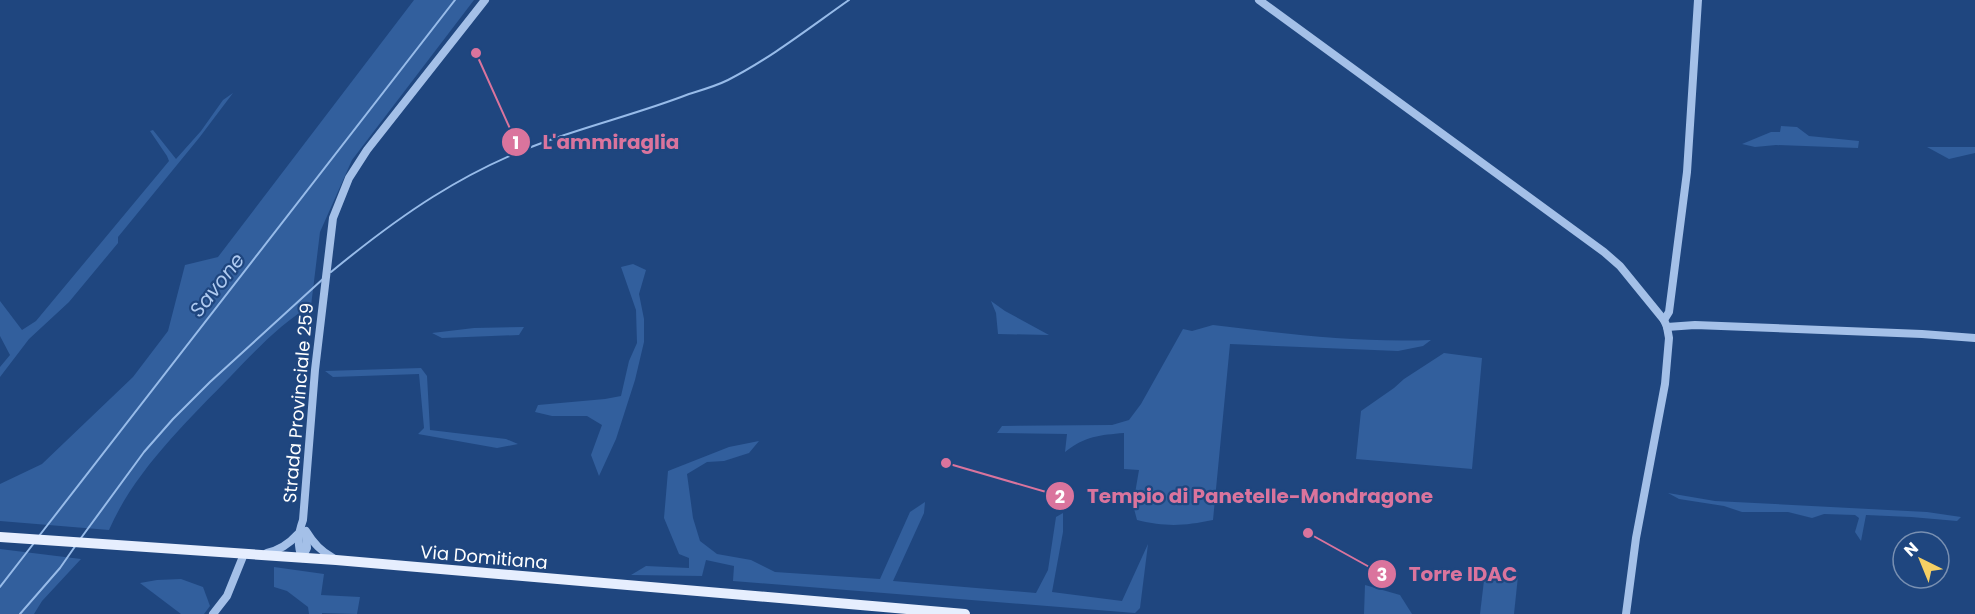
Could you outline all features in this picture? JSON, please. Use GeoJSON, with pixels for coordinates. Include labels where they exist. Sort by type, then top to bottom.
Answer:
{"type":"FeatureCollection","features":[{"type":"Feature","properties":{"kind":"main road","name":"Via Domitiana"},"geometry":{"type":"LineString","coordinates":[[5,539],[336,560],[965,614]]}},
{"type":"Feature","properties":{"kind":"street","name":"Strada Provinciale 259"},"geometry":{"type":"LineString","coordinates":[[302,558],[298,547],[302,532],[315,370],[333,219],[349,178],[367,150],[485,0]]}},
{"type":"Feature","properties":{"kind":"street"},"geometry":{"type":"LineString","coordinates":[[1259,0],[1604,252],[1620,266],[1666,323],[1975,338]]}},
{"type":"Feature","properties":{"kind":"street"},"geometry":{"type":"LineString","coordinates":[[1626,614],[1636,538],[1669,352],[1666,323],[1687,172],[1698,0]]}},
{"type":"Feature","properties":{"kind":"street"},"geometry":{"type":"LineString","coordinates":[[260,555],[276,551],[289,544],[302,532],[323,553],[336,560]]}},
{"type":"Feature","properties":{"kind":"street"},"geometry":{"type":"LineString","coordinates":[[213,614],[227,596],[244,554]]}},
{"type":"Feature","properties":{"kind":"shaded area"},"geometry":{"type":"Polygon","coordinates":[[[414,0],[474,0],[352,160],[320,232],[311,306],[269,338],[180,429],[132,488],[109,530],[0,521],[0,484],[42,464],[133,377],[168,331],[185,265],[218,257],[414,0]]]}},
{"type":"Feature","properties":{"kind":"shaded area"},"geometry":{"type":"Polygon","coordinates":[[[233,93],[118,237],[118,243],[69,302],[29,339],[0,377],[0,367],[10,355],[0,336],[0,301],[22,330],[36,321],[169,161],[150,131],[153,130],[176,159],[201,131],[223,100],[233,93]]]}},
{"type":"Feature","properties":{"kind":"shaded area"},"geometry":{"type":"Polygon","coordinates":[[[1781,126],[1797,127],[1809,136],[1859,141],[1858,148],[1776,145],[1755,147],[1742,144],[1771,132],[1780,132],[1781,126]]]}},
{"type":"Feature","properties":{"kind":"shaded area"},"geometry":{"type":"Polygon","coordinates":[[[1927,147],[1975,147],[1975,153],[1949,159],[1927,147]]]}},
{"type":"Feature","properties":{"kind":"shaded area"},"geometry":{"type":"Polygon","coordinates":[[[633,264],[646,270],[639,294],[644,319],[644,342],[635,380],[616,439],[599,476],[591,455],[602,425],[587,416],[552,416],[535,412],[538,405],[621,396],[629,361],[637,343],[636,310],[621,267],[633,264]]]}},
{"type":"Feature","properties":{"kind":"shaded area"},"geometry":{"type":"Polygon","coordinates":[[[991,301],[1049,335],[998,334],[996,313],[991,301]]]}},
{"type":"Feature","properties":{"kind":"shaded area"},"geometry":{"type":"Polygon","coordinates":[[[1213,325],[1349,339],[1431,340],[1423,346],[1398,351],[1230,344],[1213,520],[1175,525],[1137,520],[1133,505],[1139,470],[1124,469],[1124,433],[1093,437],[1065,452],[1067,434],[997,433],[1002,426],[1112,425],[1129,420],[1141,404],[1183,329],[1192,331],[1213,325]]]}},
{"type":"Feature","properties":{"kind":"shaded area"},"geometry":{"type":"Polygon","coordinates":[[[524,327],[519,335],[442,338],[432,333],[474,328],[524,327]]]}},
{"type":"Feature","properties":{"kind":"shaded area"},"geometry":{"type":"Polygon","coordinates":[[[1444,353],[1482,358],[1472,469],[1356,459],[1361,411],[1444,353]]]}},
{"type":"Feature","properties":{"kind":"shaded area"},"geometry":{"type":"Polygon","coordinates":[[[421,368],[427,376],[430,430],[506,439],[518,444],[497,448],[418,434],[424,428],[419,374],[333,377],[325,371],[421,368]]]}},
{"type":"Feature","properties":{"kind":"shaded area"},"geometry":{"type":"Polygon","coordinates":[[[759,441],[749,453],[724,461],[707,462],[687,474],[693,518],[700,541],[717,554],[751,560],[775,572],[880,579],[910,512],[925,502],[924,513],[893,581],[1036,593],[1048,570],[1056,517],[1063,513],[1063,532],[1052,592],[1122,601],[1148,544],[1140,608],[1135,613],[733,581],[734,566],[706,560],[702,576],[631,575],[646,566],[689,568],[689,558],[679,554],[664,518],[668,471],[729,447],[759,441]]]}},
{"type":"Feature","properties":{"kind":"shaded area"},"geometry":{"type":"Polygon","coordinates":[[[1668,493],[1715,501],[1927,512],[1961,517],[1957,521],[1866,515],[1861,541],[1855,532],[1859,518],[1855,515],[1824,514],[1812,518],[1788,512],[1742,512],[1724,506],[1679,499],[1668,493]]]}},
{"type":"Feature","properties":{"kind":"shaded area"},"geometry":{"type":"Polygon","coordinates":[[[0,549],[81,559],[42,601],[34,614],[0,614],[0,549]]]}},
{"type":"Feature","properties":{"kind":"shaded area"},"geometry":{"type":"Polygon","coordinates":[[[274,567],[324,574],[321,595],[360,597],[357,614],[309,614],[308,607],[287,591],[274,587],[274,567]]]}},
{"type":"Feature","properties":{"kind":"shaded area"},"geometry":{"type":"Polygon","coordinates":[[[1485,572],[1518,576],[1514,614],[1480,614],[1485,572]]]}},
{"type":"Feature","properties":{"kind":"shaded area"},"geometry":{"type":"Polygon","coordinates":[[[181,579],[203,587],[210,606],[204,614],[181,614],[140,583],[181,579]]]}},
{"type":"Feature","properties":{"kind":"shaded area"},"geometry":{"type":"Polygon","coordinates":[[[1365,585],[1400,595],[1412,614],[1364,614],[1365,585]]]}},
{"type":"Feature","properties":{"kind":"waterway","name":"Savone"},"geometry":{"type":"LineString","coordinates":[[39,536],[455,0]]}},
{"type":"Feature","properties":{"kind":"waterway"},"geometry":{"type":"LineString","coordinates":[[331,272],[407,214],[487,166],[547,141],[723,82],[775,52],[849,0]]}},
{"type":"Feature","properties":{"kind":"waterway"},"geometry":{"type":"LineString","coordinates":[[81,538],[144,452],[173,419],[324,278]]}},
{"type":"Feature","properties":{"kind":"waterway","name":"Savone"},"geometry":{"type":"LineString","coordinates":[[0,587],[34,543]]}},
{"type":"Feature","properties":{"kind":"waterway"},"geometry":{"type":"LineString","coordinates":[[20,614],[60,568],[76,545]]}},
{"type":"Feature","properties":{"kind":"place","name":"L'ammiraglia"},"geometry":{"type":"Point","coordinates":[476,53]}},
{"type":"Feature","properties":{"kind":"place","name":"Tempio di Panetelle-Mondragone"},"geometry":{"type":"Point","coordinates":[946,463]}},
{"type":"Feature","properties":{"kind":"place","name":"Torre IDAC"},"geometry":{"type":"Point","coordinates":[1308,533]}}]}
